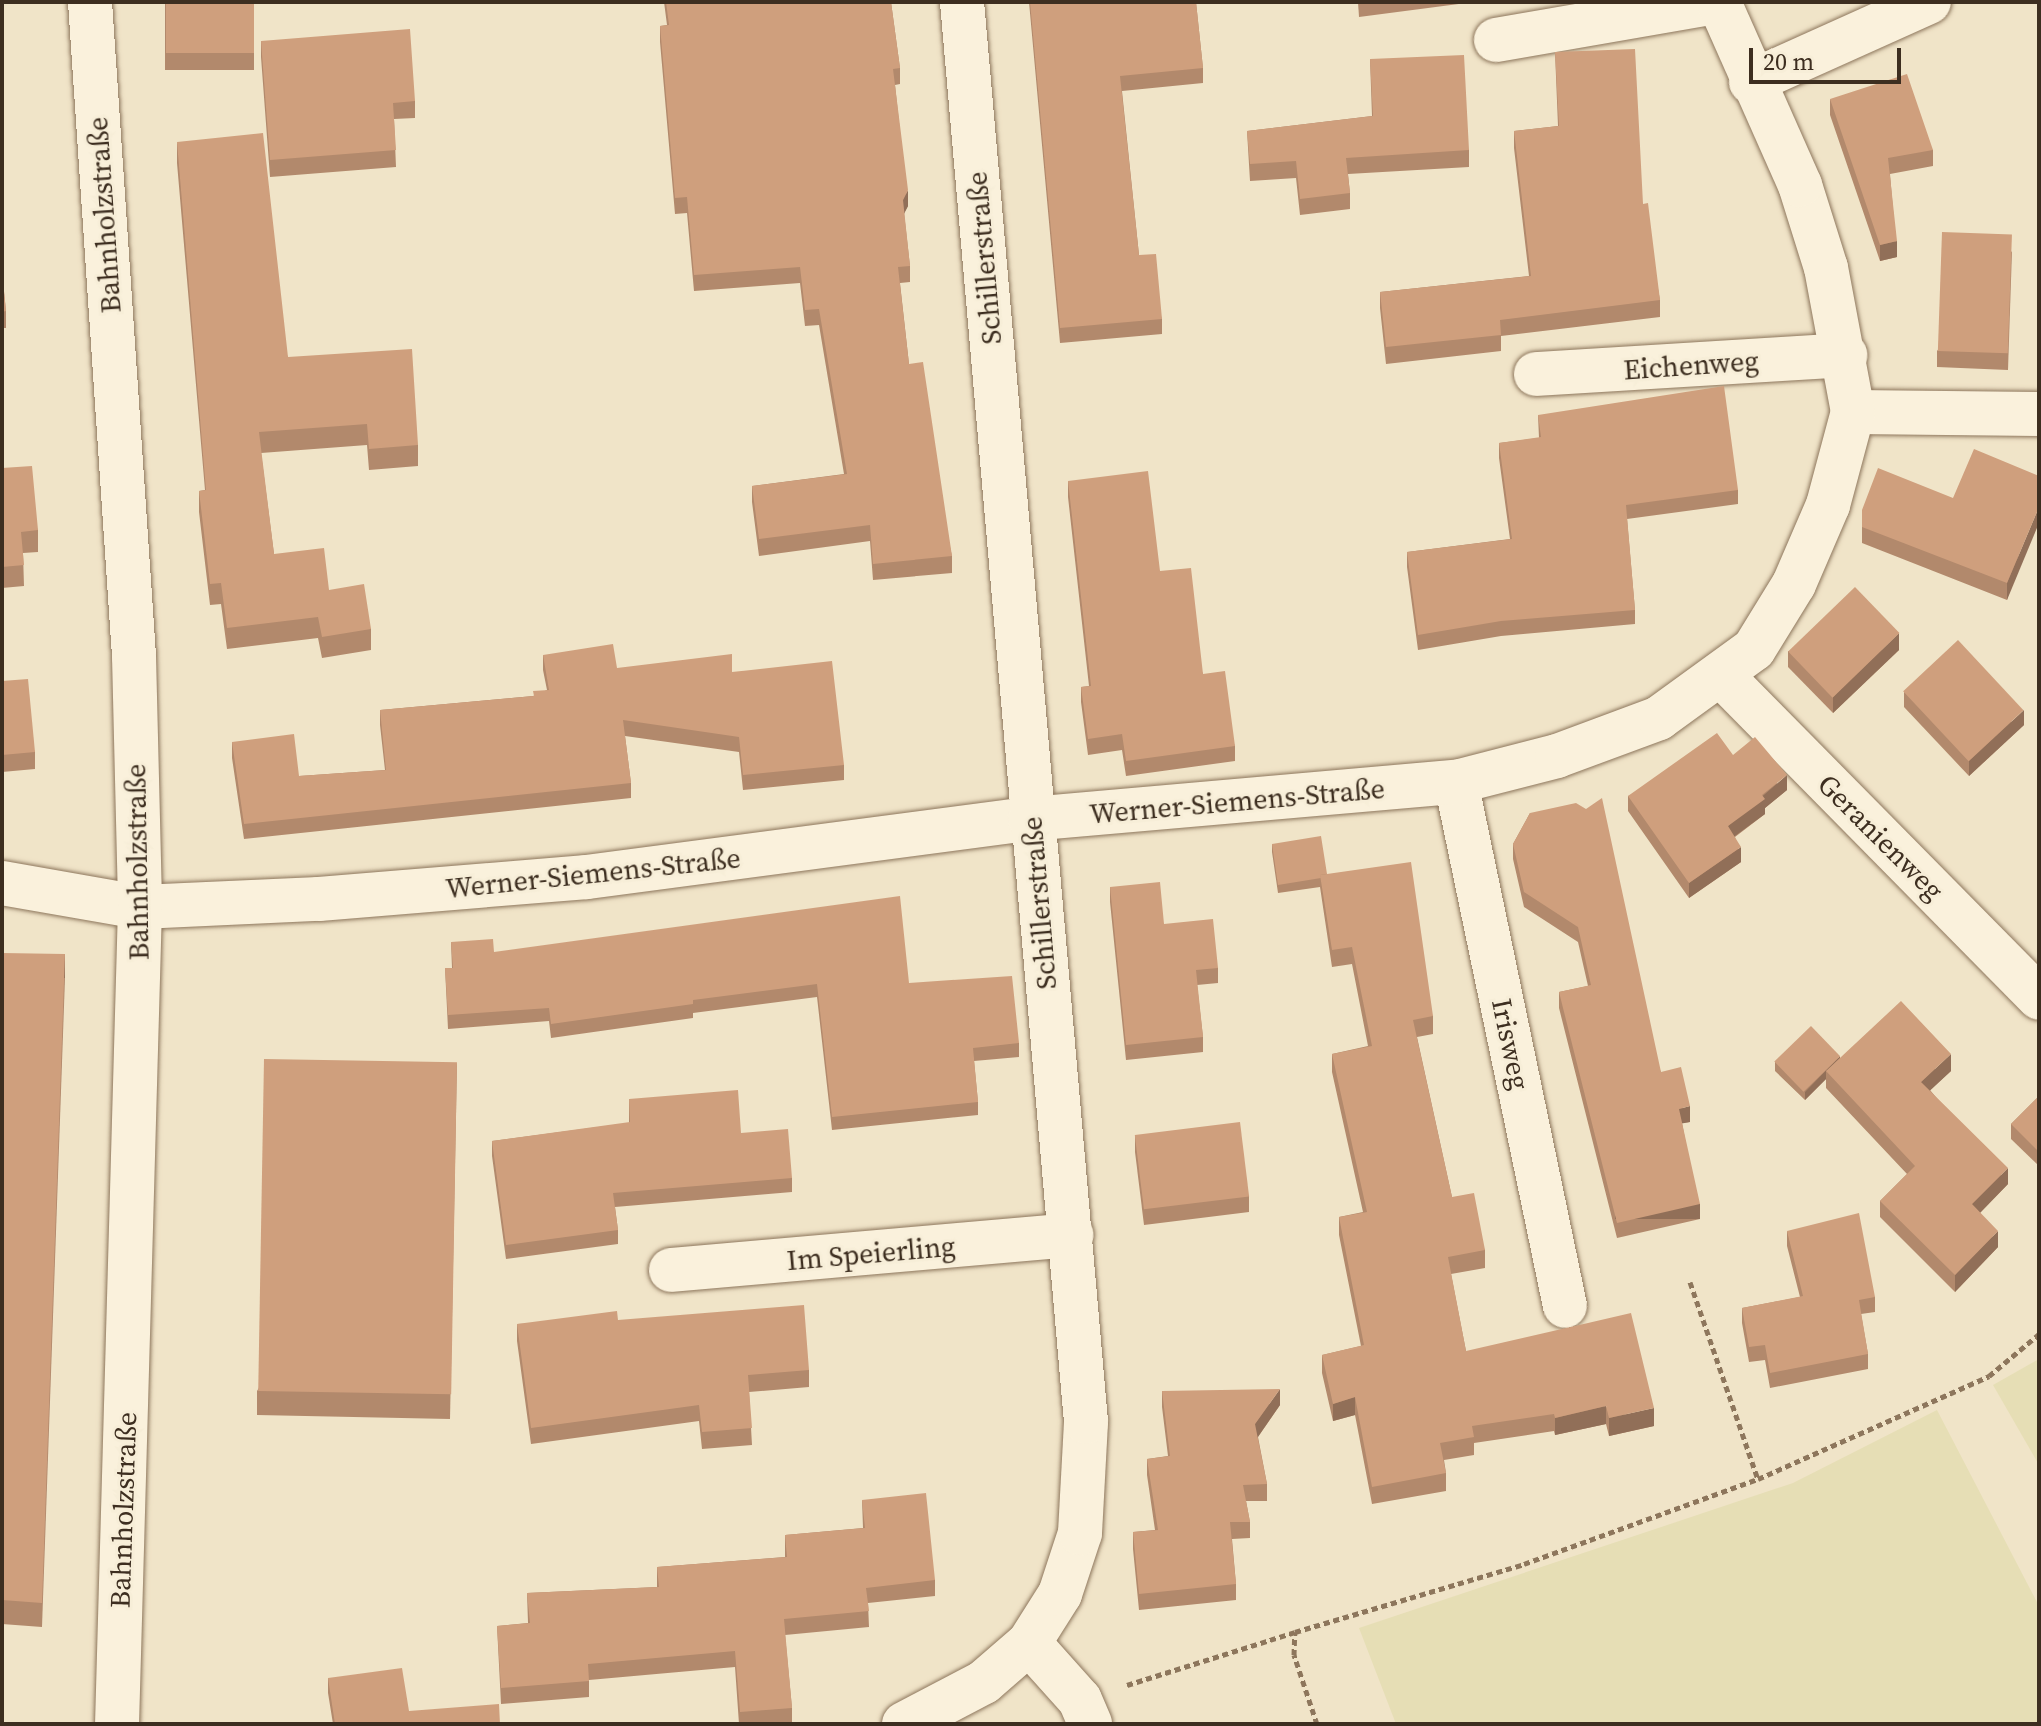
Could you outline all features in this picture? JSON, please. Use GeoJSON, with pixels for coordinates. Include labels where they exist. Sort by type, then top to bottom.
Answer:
{"type":"FeatureCollection","features":[{"type":"Feature","properties":{"kind":"street","name":"Bahnholzstraße"},"geometry":{"type":"LineString","coordinates":[[90,2],[134,656],[140,907],[117,1724]]}},
{"type":"Feature","properties":{"kind":"street","name":"Schillerstraße"},"geometry":{"type":"LineString","coordinates":[[904,1724],[984,1682],[1029,1643],[1060,1594],[1080,1533],[1086,1422],[1030,819],[962,2]]}},
{"type":"Feature","properties":{"kind":"street","name":"Werner-Siemens-Straße"},"geometry":{"type":"LineString","coordinates":[[2,883],[140,907],[319,899],[587,877],[1030,819],[1456,782],[1557,756],[1659,718],[1722,676],[1754,649],[1794,584],[1828,505],[1853,412],[1845,355],[1826,268],[1800,185],[1751,82],[1718,2]]}},
{"type":"Feature","properties":{"kind":"street"},"geometry":{"type":"LineString","coordinates":[[1496,40],[1718,2]]}},
{"type":"Feature","properties":{"kind":"street"},"geometry":{"type":"LineString","coordinates":[[1751,82],[1929,2]]}},
{"type":"Feature","properties":{"kind":"street","name":"Eichenweg"},"geometry":{"type":"LineString","coordinates":[[1536,374],[1845,355]]}},
{"type":"Feature","properties":{"kind":"street"},"geometry":{"type":"LineString","coordinates":[[1853,412],[2039,414]]}},
{"type":"Feature","properties":{"kind":"street","name":"Geranienweg"},"geometry":{"type":"LineString","coordinates":[[1722,676],[2039,998]]}},
{"type":"Feature","properties":{"kind":"street","name":"Irisweg"},"geometry":{"type":"LineString","coordinates":[[1456,782],[1565,1306]]}},
{"type":"Feature","properties":{"kind":"street","name":"Im Speierling"},"geometry":{"type":"LineString","coordinates":[[671,1270],[1071,1235]]}},
{"type":"Feature","properties":{"kind":"street"},"geometry":{"type":"LineString","coordinates":[[1029,1643],[1085,1712]]}},
{"type":"Feature","properties":{"kind":"path"},"geometry":{"type":"LineString","coordinates":[[1690,1282],[1758,1479]]}},
{"type":"Feature","properties":{"kind":"path"},"geometry":{"type":"LineString","coordinates":[[1085,1712],[1295,1632],[1524,1564],[1758,1479],[1989,1376],[2039,1334]]}},
{"type":"Feature","properties":{"kind":"path"},"geometry":{"type":"LineString","coordinates":[[1295,1632],[1294,1655],[1317,1724]]}},
{"type":"Feature","properties":{"kind":"shaded area"},"geometry":{"type":"Polygon","coordinates":[[[2039,1359],[2039,1465],[1993,1385],[2039,1359]]]}},
{"type":"Feature","properties":{"kind":"shaded area"},"geometry":{"type":"Polygon","coordinates":[[[1937,1410],[2039,1606],[2039,1724],[1396,1724],[1359,1628],[1793,1483],[1937,1410]]]}},
{"type":"Feature","properties":{"kind":"building"},"geometry":{"type":"Polygon","coordinates":[[[166,2],[254,2],[254,53],[166,53],[166,2]]]}},
{"type":"Feature","properties":{"kind":"building"},"geometry":{"type":"Polygon","coordinates":[[[666,2],[891,2],[900,68],[893,69],[908,190],[903,200],[910,266],[898,267],[909,364],[923,362],[952,556],[873,564],[870,525],[759,539],[752,486],[847,474],[819,309],[805,310],[800,267],[694,275],[687,197],[675,198],[660,26],[669,25],[666,2]]]}},
{"type":"Feature","properties":{"kind":"building"},"geometry":{"type":"Polygon","coordinates":[[[1030,2],[1196,2],[1203,68],[1120,76],[1139,255],[1156,254],[1162,319],[1060,328],[1030,2]]]}},
{"type":"Feature","properties":{"kind":"building"},"geometry":{"type":"Polygon","coordinates":[[[410,29],[415,101],[393,103],[396,150],[270,160],[261,41],[410,29]]]}},
{"type":"Feature","properties":{"kind":"building"},"geometry":{"type":"Polygon","coordinates":[[[1635,49],[1643,204],[1648,203],[1660,300],[1500,320],[1501,335],[1386,347],[1380,292],[1531,276],[1514,131],[1559,126],[1555,52],[1635,49]]]}},
{"type":"Feature","properties":{"kind":"building"},"geometry":{"type":"Polygon","coordinates":[[[1464,55],[1469,150],[1346,158],[1350,193],[1300,199],[1296,161],[1250,164],[1247,131],[1373,116],[1370,59],[1464,55]]]}},
{"type":"Feature","properties":{"kind":"building"},"geometry":{"type":"Polygon","coordinates":[[[1907,74],[1933,150],[1888,158],[1897,241],[1880,245],[1830,99],[1907,74]]]}},
{"type":"Feature","properties":{"kind":"building"},"geometry":{"type":"Polygon","coordinates":[[[263,133],[288,357],[412,349],[418,445],[369,449],[367,424],[259,432],[274,554],[324,548],[329,590],[364,584],[371,629],[322,637],[318,617],[227,628],[221,583],[210,584],[199,491],[206,490],[177,142],[263,133]]]}},
{"type":"Feature","properties":{"kind":"building"},"geometry":{"type":"Polygon","coordinates":[[[1942,232],[2012,234],[2008,353],[1938,351],[1942,232]]]}},
{"type":"Feature","properties":{"kind":"building"},"geometry":{"type":"Polygon","coordinates":[[[2,272],[6,311],[2,312],[2,272]]]}},
{"type":"Feature","properties":{"kind":"building"},"geometry":{"type":"Polygon","coordinates":[[[1724,386],[1738,490],[1626,505],[1635,610],[1501,621],[1418,635],[1407,552],[1512,539],[1499,443],[1541,437],[1538,415],[1724,386]]]}},
{"type":"Feature","properties":{"kind":"building"},"geometry":{"type":"Polygon","coordinates":[[[1974,449],[2039,476],[2039,507],[2007,583],[1862,527],[1862,510],[1878,468],[1953,498],[1974,449]]]}},
{"type":"Feature","properties":{"kind":"building"},"geometry":{"type":"Polygon","coordinates":[[[32,466],[38,530],[21,532],[24,565],[2,567],[2,468],[32,466]]]}},
{"type":"Feature","properties":{"kind":"building"},"geometry":{"type":"Polygon","coordinates":[[[1148,471],[1160,571],[1191,568],[1203,674],[1225,671],[1235,746],[1126,761],[1122,734],[1088,739],[1081,687],[1091,686],[1068,481],[1148,471]]]}},
{"type":"Feature","properties":{"kind":"building"},"geometry":{"type":"Polygon","coordinates":[[[1855,587],[1899,633],[1833,698],[1788,652],[1855,587]]]}},
{"type":"Feature","properties":{"kind":"building"},"geometry":{"type":"Polygon","coordinates":[[[1958,640],[2023,710],[1969,761],[1903,691],[1958,640]]]}},
{"type":"Feature","properties":{"kind":"building"},"geometry":{"type":"Polygon","coordinates":[[[613,644],[617,668],[732,654],[732,672],[832,661],[844,765],[743,775],[739,737],[623,720],[631,783],[244,824],[232,742],[294,734],[299,776],[386,770],[380,710],[534,696],[533,691],[549,690],[543,655],[613,644]]]}},
{"type":"Feature","properties":{"kind":"building"},"geometry":{"type":"Polygon","coordinates":[[[28,679],[35,752],[2,755],[2,681],[28,679]]]}},
{"type":"Feature","properties":{"kind":"building"},"geometry":{"type":"Polygon","coordinates":[[[1717,733],[1733,755],[1755,737],[1787,775],[1762,795],[1765,799],[1728,826],[1741,847],[1689,883],[1628,796],[1717,733]]]}},
{"type":"Feature","properties":{"kind":"building"},"geometry":{"type":"Polygon","coordinates":[[[1602,798],[1661,1072],[1681,1067],[1690,1106],[1679,1109],[1700,1204],[1617,1223],[1559,992],[1591,985],[1578,927],[1524,892],[1513,844],[1530,813],[1576,803],[1586,809],[1602,798]]]}},
{"type":"Feature","properties":{"kind":"building"},"geometry":{"type":"Polygon","coordinates":[[[1321,836],[1327,874],[1320,875],[1321,878],[1278,885],[1272,844],[1321,836]]]}},
{"type":"Feature","properties":{"kind":"building"},"geometry":{"type":"Polygon","coordinates":[[[1411,862],[1433,1016],[1413,1020],[1452,1197],[1474,1193],[1485,1250],[1448,1257],[1466,1351],[1631,1313],[1654,1408],[1609,1418],[1606,1406],[1555,1418],[1554,1414],[1472,1426],[1474,1437],[1440,1443],[1446,1473],[1372,1487],[1355,1397],[1333,1404],[1322,1355],[1364,1345],[1339,1217],[1367,1212],[1332,1054],[1372,1046],[1352,947],[1332,950],[1320,875],[1411,862]]]}},
{"type":"Feature","properties":{"kind":"building"},"geometry":{"type":"Polygon","coordinates":[[[1160,882],[1164,924],[1213,919],[1218,968],[1196,970],[1203,1037],[1126,1045],[1110,887],[1160,882]]]}},
{"type":"Feature","properties":{"kind":"building"},"geometry":{"type":"Polygon","coordinates":[[[900,896],[909,983],[1012,976],[1019,1043],[973,1048],[978,1102],[832,1117],[817,984],[693,1000],[693,1004],[551,1024],[549,1008],[448,1015],[445,968],[453,968],[451,942],[493,939],[494,952],[900,896]]]}},
{"type":"Feature","properties":{"kind":"building"},"geometry":{"type":"Polygon","coordinates":[[[2,953],[65,954],[42,1603],[2,1600],[2,953]]]}},
{"type":"Feature","properties":{"kind":"building"},"geometry":{"type":"Polygon","coordinates":[[[1901,1001],[1951,1054],[1921,1082],[2008,1168],[1972,1204],[1998,1231],[1955,1275],[1880,1201],[1915,1166],[1826,1071],[1901,1001]]]}},
{"type":"Feature","properties":{"kind":"building"},"geometry":{"type":"Polygon","coordinates":[[[1811,1026],[1840,1056],[1803,1092],[1774,1061],[1811,1026]]]}},
{"type":"Feature","properties":{"kind":"building"},"geometry":{"type":"Polygon","coordinates":[[[264,1059],[457,1062],[451,1394],[258,1391],[264,1059]]]}},
{"type":"Feature","properties":{"kind":"building"},"geometry":{"type":"Polygon","coordinates":[[[738,1090],[741,1133],[788,1129],[792,1178],[613,1193],[618,1230],[506,1245],[492,1141],[630,1122],[629,1099],[738,1090]]]}},
{"type":"Feature","properties":{"kind":"building"},"geometry":{"type":"Polygon","coordinates":[[[2039,1096],[2039,1152],[2011,1124],[2039,1096]]]}},
{"type":"Feature","properties":{"kind":"building"},"geometry":{"type":"Polygon","coordinates":[[[1240,1122],[1249,1196],[1144,1209],[1135,1135],[1240,1122]]]}},
{"type":"Feature","properties":{"kind":"building"},"geometry":{"type":"Polygon","coordinates":[[[1859,1213],[1875,1297],[1859,1300],[1868,1354],[1770,1373],[1765,1345],[1749,1347],[1742,1308],[1803,1296],[1787,1231],[1859,1213]]]}},
{"type":"Feature","properties":{"kind":"building"},"geometry":{"type":"Polygon","coordinates":[[[804,1305],[809,1370],[748,1375],[752,1428],[702,1432],[699,1405],[531,1428],[517,1324],[617,1311],[618,1320],[804,1305]]]}},
{"type":"Feature","properties":{"kind":"building"},"geometry":{"type":"Polygon","coordinates":[[[1280,1389],[1255,1424],[1267,1484],[1243,1485],[1250,1522],[1230,1522],[1236,1584],[1139,1594],[1133,1532],[1158,1530],[1147,1459],[1170,1456],[1162,1391],[1280,1389]]]}},
{"type":"Feature","properties":{"kind":"building"},"geometry":{"type":"Polygon","coordinates":[[[926,1493],[935,1580],[866,1588],[869,1611],[784,1619],[792,1708],[740,1712],[735,1651],[588,1664],[589,1681],[501,1688],[497,1626],[530,1623],[527,1593],[659,1587],[657,1567],[787,1557],[785,1535],[865,1528],[862,1500],[926,1493]]]}},
{"type":"Feature","properties":{"kind":"building"},"geometry":{"type":"Polygon","coordinates":[[[402,1668],[409,1711],[499,1704],[500,1724],[335,1724],[328,1678],[402,1668]]]}}]}
